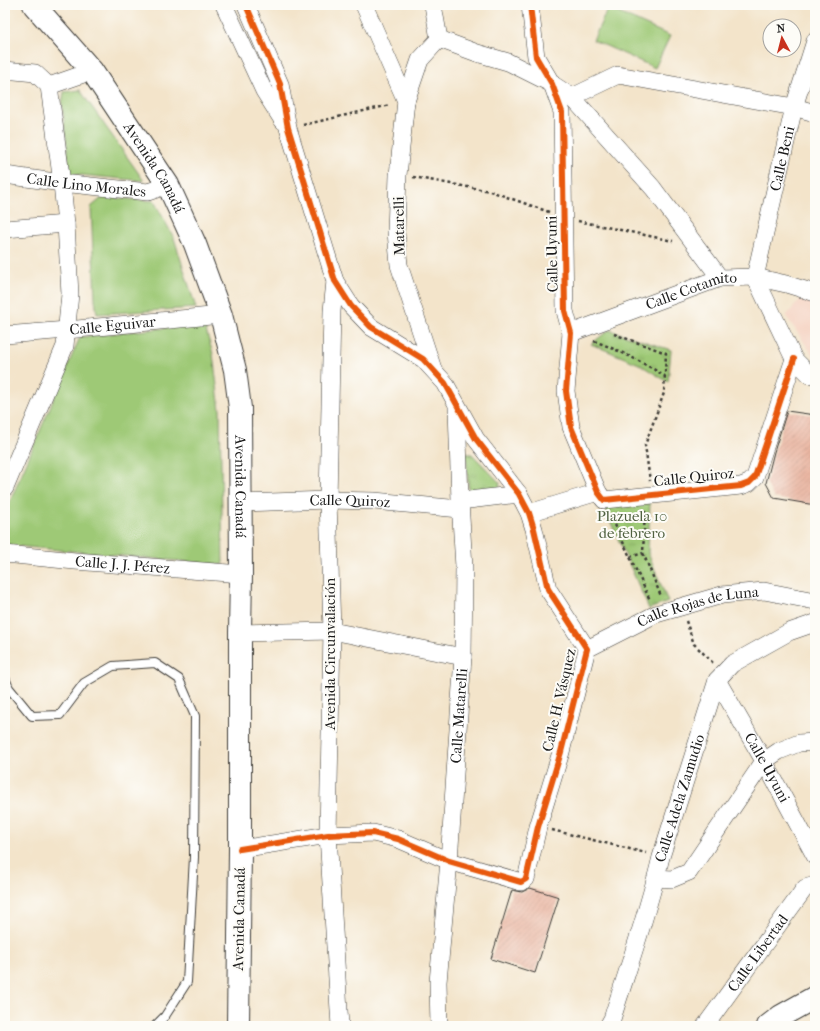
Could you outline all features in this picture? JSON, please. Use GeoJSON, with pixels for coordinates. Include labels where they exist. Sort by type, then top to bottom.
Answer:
{"type":"FeatureCollection","features":[{"type":"Feature","properties":{"kind":"highway","name":"Avenida Canadá"},"geometry":{"type":"LineString","coordinates":[[34,5],[92,71],[168,184],[195,244],[221,315],[235,370],[240,408],[241,574],[238,1026]]}},
{"type":"Feature","properties":{"kind":"highway"},"geometry":{"type":"LineString","coordinates":[[768,1026],[781,1016],[815,997]]}},
{"type":"Feature","properties":{"kind":"street"},"geometry":{"type":"LineString","coordinates":[[224,5],[264,90],[288,128]]}},
{"type":"Feature","properties":{"kind":"street"},"geometry":{"type":"LineString","coordinates":[[246,5],[280,84],[288,128],[335,281]]}},
{"type":"Feature","properties":{"kind":"street"},"geometry":{"type":"LineString","coordinates":[[364,5],[406,101]]}},
{"type":"Feature","properties":{"kind":"street"},"geometry":{"type":"LineString","coordinates":[[433,5],[439,39],[477,53],[508,62],[552,84],[572,97],[653,188],[720,278]]}},
{"type":"Feature","properties":{"kind":"street","name":"Calle Uyuni"},"geometry":{"type":"LineString","coordinates":[[530,5],[536,57],[552,84],[562,112],[566,312],[571,333],[566,391],[571,427],[601,496]]}},
{"type":"Feature","properties":{"kind":"street","name":"Matarelli"},"geometry":{"type":"LineString","coordinates":[[434,371],[399,265],[396,232],[398,174],[406,101],[420,60],[439,39]]}},
{"type":"Feature","properties":{"kind":"street","name":"Calle Beni"},"geometry":{"type":"LineString","coordinates":[[755,277],[794,107],[815,41]]}},
{"type":"Feature","properties":{"kind":"street"},"geometry":{"type":"LineString","coordinates":[[5,70],[35,73],[49,86],[62,183],[70,294],[65,346],[5,488]]}},
{"type":"Feature","properties":{"kind":"street"},"geometry":{"type":"LineString","coordinates":[[49,86],[92,71]]}},
{"type":"Feature","properties":{"kind":"street"},"geometry":{"type":"LineString","coordinates":[[572,97],[618,75],[794,107],[815,113]]}},
{"type":"Feature","properties":{"kind":"street","name":"Calle Lino Morales"},"geometry":{"type":"LineString","coordinates":[[5,175],[62,183],[148,192],[168,184]]}},
{"type":"Feature","properties":{"kind":"street"},"geometry":{"type":"LineString","coordinates":[[5,229],[66,224]]}},
{"type":"Feature","properties":{"kind":"street"},"geometry":{"type":"LineString","coordinates":[[755,277],[794,359],[810,375]]}},
{"type":"Feature","properties":{"kind":"street","name":"Calle Cotamito"},"geometry":{"type":"LineString","coordinates":[[571,333],[720,278],[755,277],[786,284],[815,293]]}},
{"type":"Feature","properties":{"kind":"street","name":"Calle H. Vásquez"},"geometry":{"type":"LineString","coordinates":[[240,849],[328,835],[373,833],[398,839],[449,861],[521,882],[526,879],[538,827],[561,752],[587,649],[548,590],[534,529],[529,513],[519,494],[476,439],[445,382],[423,359],[371,327],[351,306],[335,281]]}},
{"type":"Feature","properties":{"kind":"street","name":"Avenida Circunvalación"},"geometry":{"type":"LineString","coordinates":[[335,281],[332,311],[328,500],[332,631],[328,835],[340,1026]]}},
{"type":"Feature","properties":{"kind":"street","name":"Calle Eguivar"},"geometry":{"type":"LineString","coordinates":[[5,335],[221,315]]}},
{"type":"Feature","properties":{"kind":"street","name":"Calle Quiroz"},"geometry":{"type":"LineString","coordinates":[[529,513],[601,496],[646,496],[741,486],[749,483],[756,477],[794,359]]}},
{"type":"Feature","properties":{"kind":"street","name":"Calle Matarelli"},"geometry":{"type":"LineString","coordinates":[[439,1026],[438,982],[449,861],[463,657],[464,567],[460,505],[457,406]]}},
{"type":"Feature","properties":{"kind":"street","name":"Calle Quiroz"},"geometry":{"type":"LineString","coordinates":[[240,503],[328,500],[460,505],[519,494]]}},
{"type":"Feature","properties":{"kind":"street","name":"Calle J. J. Pérez"},"geometry":{"type":"LineString","coordinates":[[5,554],[83,562],[241,574]]}},
{"type":"Feature","properties":{"kind":"street","name":"Calle Rojas de Luna"},"geometry":{"type":"LineString","coordinates":[[587,649],[668,610],[722,595],[764,591],[815,601]]}},
{"type":"Feature","properties":{"kind":"street"},"geometry":{"type":"LineString","coordinates":[[720,677],[732,664],[789,632],[815,623]]}},
{"type":"Feature","properties":{"kind":"street"},"geometry":{"type":"LineString","coordinates":[[240,633],[332,631],[463,657]]}},
{"type":"Feature","properties":{"kind":"street","name":"Calle Uyuni"},"geometry":{"type":"LineString","coordinates":[[720,677],[815,856]]}},
{"type":"Feature","properties":{"kind":"street","name":"Calle Adela Zamudio"},"geometry":{"type":"LineString","coordinates":[[608,1026],[612,1019],[656,878],[661,857],[720,677]]}},
{"type":"Feature","properties":{"kind":"street"},"geometry":{"type":"LineString","coordinates":[[656,878],[672,879],[689,872],[764,761],[779,751],[799,743],[815,742]]}},
{"type":"Feature","properties":{"kind":"street","name":"Calle Libertad"},"geometry":{"type":"LineString","coordinates":[[705,1026],[805,888],[815,885]]}},
{"type":"Feature","properties":{"kind":"lane"},"geometry":{"type":"LineString","coordinates":[[5,678],[8,688],[32,716],[60,715],[84,683],[113,666],[155,664],[179,679],[195,716],[194,858],[187,982],[165,1016],[155,1026]]}},
{"type":"Feature","properties":{"kind":"path"},"geometry":{"type":"LineString","coordinates":[[315,122],[406,101]]}},
{"type":"Feature","properties":{"kind":"path"},"geometry":{"type":"LineString","coordinates":[[591,326],[666,353],[664,393],[645,445],[650,487],[646,496],[643,553],[668,610]]}},
{"type":"Feature","properties":{"kind":"path"},"geometry":{"type":"LineString","coordinates":[[571,333],[606,345],[644,363],[665,376]]}},
{"type":"Feature","properties":{"kind":"path"},"geometry":{"type":"LineString","coordinates":[[601,496],[630,557],[668,610],[720,677]]}},
{"type":"Feature","properties":{"kind":"path"},"geometry":{"type":"LineString","coordinates":[[630,557],[643,553]]}},
{"type":"Feature","properties":{"kind":"path"},"geometry":{"type":"LineString","coordinates":[[538,827],[661,857]]}},
{"type":"Feature","properties":{"kind":"shaded area"},"geometry":{"type":"Polygon","coordinates":[[[803,296],[815,300],[815,358],[786,316],[803,296]]]}},
{"type":"Feature","properties":{"kind":"green space"},"geometry":{"type":"Polygon","coordinates":[[[608,8],[670,36],[655,68],[593,40],[608,8]]]}},
{"type":"Feature","properties":{"kind":"green space"},"geometry":{"type":"Polygon","coordinates":[[[80,90],[144,181],[70,174],[62,104],[64,92],[80,90]]]}},
{"type":"Feature","properties":{"kind":"green space"},"geometry":{"type":"Polygon","coordinates":[[[103,197],[154,201],[174,238],[196,308],[97,314],[95,300],[91,207],[103,197]]]}},
{"type":"Feature","properties":{"kind":"green space"},"geometry":{"type":"Polygon","coordinates":[[[204,324],[213,354],[220,410],[223,565],[5,545],[5,513],[80,337],[204,324]]]}},
{"type":"Feature","properties":{"kind":"green space"},"geometry":{"type":"Polygon","coordinates":[[[609,330],[671,350],[668,382],[639,364],[591,344],[609,330]]]}},
{"type":"Feature","properties":{"kind":"green space"},"geometry":{"type":"Polygon","coordinates":[[[466,454],[472,454],[500,483],[499,489],[469,494],[466,454]]]}},
{"type":"Feature","properties":{"kind":"green space","name":"Plazuela 10 de febrero"},"geometry":{"type":"Polygon","coordinates":[[[650,503],[648,553],[668,602],[649,609],[604,507],[650,503]]]}},
{"type":"Feature","properties":{"kind":"building"},"geometry":{"type":"Polygon","coordinates":[[[787,411],[815,415],[815,505],[774,498],[766,483],[787,411]]]}},
{"type":"Feature","properties":{"kind":"building"},"geometry":{"type":"Polygon","coordinates":[[[530,888],[559,897],[535,973],[491,959],[512,890],[522,892],[530,888]]]}},
{"type":"Feature","properties":{"kind":"cycle path"},"geometry":{"type":"LineString","coordinates":[[240,849],[328,835],[373,833],[398,839],[449,861],[521,882],[526,879],[538,827],[561,752],[587,649],[548,589],[534,529],[529,513],[519,494],[476,439],[445,383],[423,359],[371,327],[351,306],[335,281],[288,128],[280,84],[246,5]]}},
{"type":"Feature","properties":{"kind":"cycle path"},"geometry":{"type":"LineString","coordinates":[[530,5],[536,57],[552,84],[562,112],[565,311],[571,333],[566,391],[571,427],[598,492],[604,500],[741,486],[749,483],[755,477],[794,359]]}}]}
